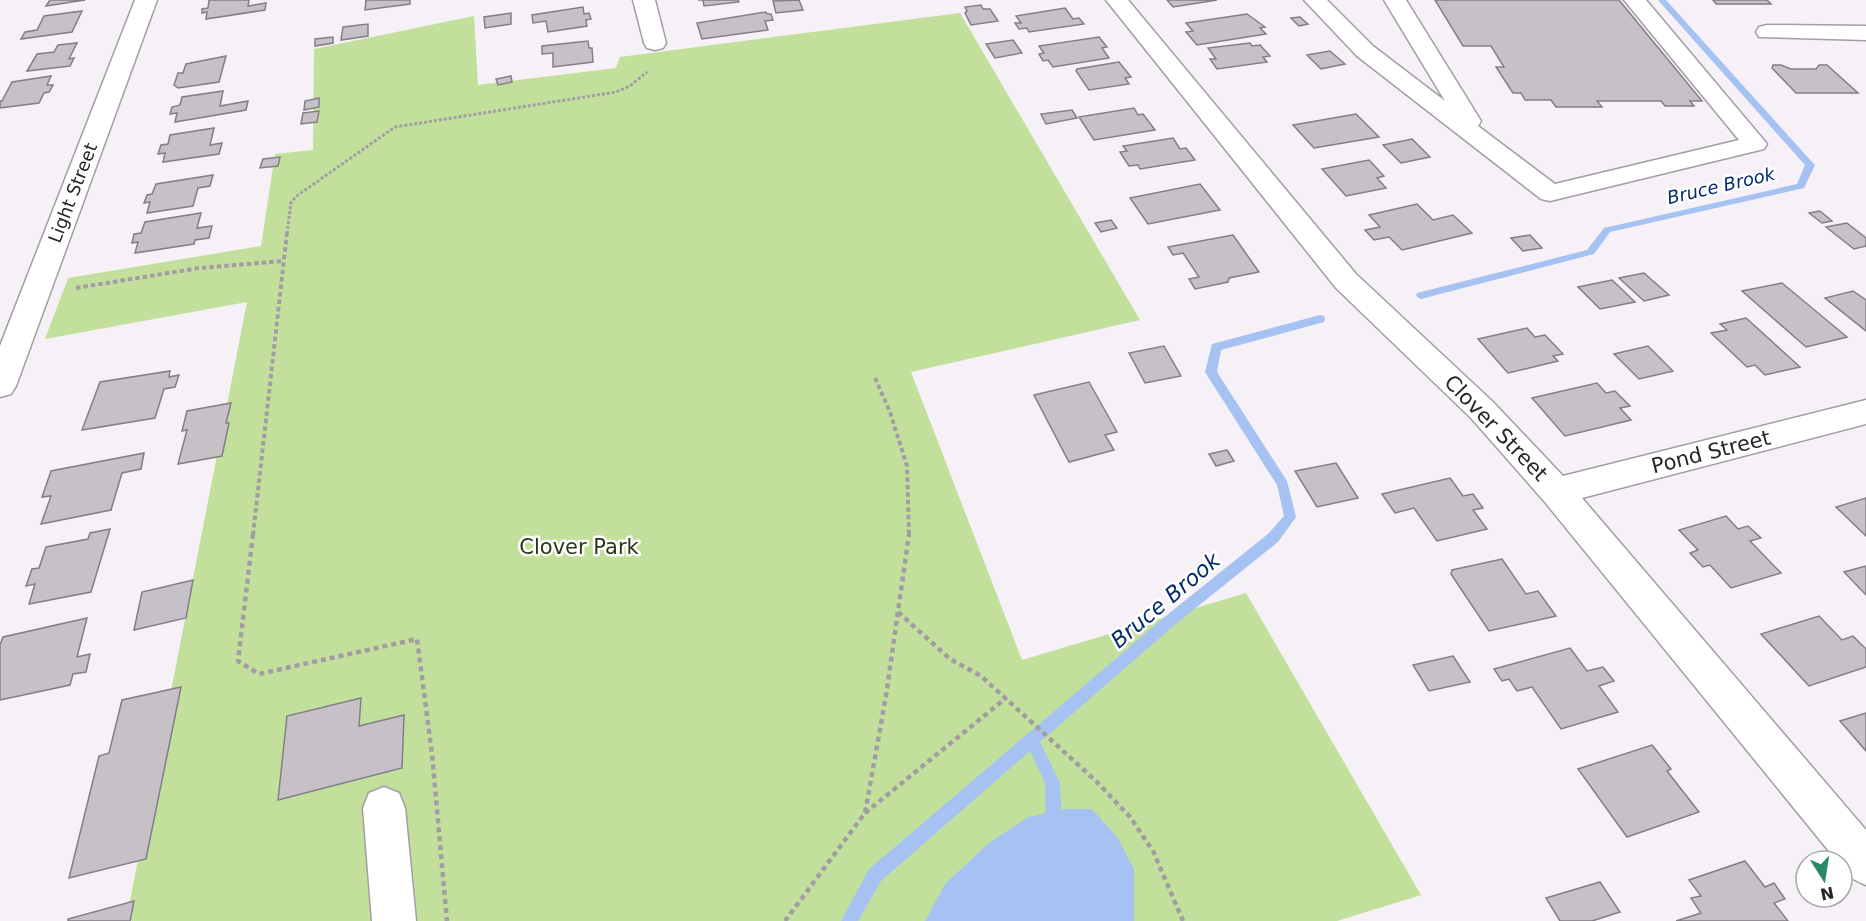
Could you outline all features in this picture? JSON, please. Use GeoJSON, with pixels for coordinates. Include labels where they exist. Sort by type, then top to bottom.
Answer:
{"type":"FeatureCollection","features":[{"type":"Feature","properties":{"kind":"street","name":"Light Street"},"geometry":{"type":"LineString","coordinates":[[0,386],[146,0]]}},
{"type":"Feature","properties":{"kind":"street"},"geometry":{"type":"LineString","coordinates":[[644,0],[655,43]]}},
{"type":"Feature","properties":{"kind":"street","name":"Clover Street"},"geometry":{"type":"LineString","coordinates":[[1117,0],[1346,281],[1482,410],[1556,491],[1866,863]]}},
{"type":"Feature","properties":{"kind":"street"},"geometry":{"type":"LineString","coordinates":[[1314,0],[1365,51],[1550,193],[1755,144],[1635,0]]}},
{"type":"Feature","properties":{"kind":"street"},"geometry":{"type":"LineString","coordinates":[[1395,0],[1479,138]]}},
{"type":"Feature","properties":{"kind":"street"},"geometry":{"type":"LineString","coordinates":[[1767,32],[1866,33]]}},
{"type":"Feature","properties":{"kind":"street","name":"Pond Street"},"geometry":{"type":"LineString","coordinates":[[1556,491],[1866,412]]}},
{"type":"Feature","properties":{"kind":"street"},"geometry":{"type":"LineString","coordinates":[[384,808],[394,921]]}},
{"type":"Feature","properties":{"kind":"path"},"geometry":{"type":"LineString","coordinates":[[447,921],[432,754],[417,639],[259,675],[238,661],[293,199],[389,130],[402,126],[616,93],[630,86],[646,73],[651,66],[655,43]]}},
{"type":"Feature","properties":{"kind":"path"},"geometry":{"type":"LineString","coordinates":[[35,294],[200,268],[284,261]]}},
{"type":"Feature","properties":{"kind":"path"},"geometry":{"type":"LineString","coordinates":[[865,813],[886,696],[909,535],[907,466],[890,412],[875,378]]}},
{"type":"Feature","properties":{"kind":"path"},"geometry":{"type":"LineString","coordinates":[[898,612],[950,659],[981,676],[1006,698],[1096,781],[1130,817],[1153,851],[1183,921]]}},
{"type":"Feature","properties":{"kind":"path"},"geometry":{"type":"LineString","coordinates":[[785,921],[865,813],[1006,698]]}},
{"type":"Feature","properties":{"kind":"green space","name":"Clover Park"},"geometry":{"type":"Polygon","coordinates":[[[960,13],[1140,320],[911,372],[1022,660],[1246,593],[1421,895],[1337,921],[126,921],[247,302],[45,339],[68,278],[261,246],[275,154],[313,150],[314,49],[474,16],[478,85],[616,68],[620,57],[960,13]]]}},
{"type":"Feature","properties":{"kind":"water"},"geometry":{"type":"Polygon","coordinates":[[[1066,809],[1092,809],[1117,837],[1134,869],[1134,921],[925,921],[945,884],[989,843],[1028,817],[1066,809]]]}},
{"type":"Feature","properties":{"kind":"building"},"geometry":{"type":"Polygon","coordinates":[[[50,0],[85,0],[46,6],[50,0]]]}},
{"type":"Feature","properties":{"kind":"building"},"geometry":{"type":"Polygon","coordinates":[[[209,0],[249,0],[248,6],[266,3],[265,10],[206,19],[207,12],[202,13],[202,9],[208,8],[209,0]]]}},
{"type":"Feature","properties":{"kind":"building"},"geometry":{"type":"Polygon","coordinates":[[[366,0],[410,0],[410,4],[365,10],[366,0]]]}},
{"type":"Feature","properties":{"kind":"building"},"geometry":{"type":"Polygon","coordinates":[[[703,0],[738,0],[739,2],[704,6],[703,0]]]}},
{"type":"Feature","properties":{"kind":"building"},"geometry":{"type":"Polygon","coordinates":[[[799,0],[803,10],[776,13],[773,1],[799,0]]]}},
{"type":"Feature","properties":{"kind":"building"},"geometry":{"type":"Polygon","coordinates":[[[1167,0],[1217,0],[1173,7],[1167,0]]]}},
{"type":"Feature","properties":{"kind":"building"},"geometry":{"type":"Polygon","coordinates":[[[1435,0],[1619,0],[1702,101],[1690,101],[1694,106],[1665,106],[1661,101],[1597,101],[1602,107],[1556,107],[1551,100],[1525,100],[1521,93],[1513,93],[1496,67],[1504,67],[1491,46],[1463,46],[1435,0]]]}},
{"type":"Feature","properties":{"kind":"building"},"geometry":{"type":"Polygon","coordinates":[[[1713,0],[1767,0],[1771,4],[1716,4],[1713,0]]]}},
{"type":"Feature","properties":{"kind":"building"},"geometry":{"type":"Polygon","coordinates":[[[981,5],[983,9],[990,9],[998,21],[971,25],[965,13],[967,11],[965,7],[981,5]]]}},
{"type":"Feature","properties":{"kind":"building"},"geometry":{"type":"Polygon","coordinates":[[[583,7],[584,14],[589,13],[591,19],[586,20],[587,26],[548,32],[546,21],[533,23],[532,15],[583,7]]]}},
{"type":"Feature","properties":{"kind":"building"},"geometry":{"type":"Polygon","coordinates":[[[1065,8],[1073,19],[1079,18],[1084,24],[1029,32],[1027,28],[1019,29],[1015,23],[1021,23],[1016,16],[1065,8]]]}},
{"type":"Feature","properties":{"kind":"building"},"geometry":{"type":"Polygon","coordinates":[[[82,11],[72,32],[21,39],[25,32],[37,30],[44,16],[82,11]]]}},
{"type":"Feature","properties":{"kind":"building"},"geometry":{"type":"Polygon","coordinates":[[[766,12],[771,14],[773,20],[765,21],[768,30],[702,39],[697,23],[766,12]]]}},
{"type":"Feature","properties":{"kind":"building"},"geometry":{"type":"Polygon","coordinates":[[[511,13],[511,24],[485,28],[484,17],[511,13]]]}},
{"type":"Feature","properties":{"kind":"building"},"geometry":{"type":"Polygon","coordinates":[[[1247,14],[1265,27],[1260,28],[1266,34],[1197,45],[1186,32],[1193,31],[1186,23],[1247,14]]]}},
{"type":"Feature","properties":{"kind":"building"},"geometry":{"type":"Polygon","coordinates":[[[1300,17],[1308,24],[1299,26],[1291,18],[1300,17]]]}},
{"type":"Feature","properties":{"kind":"building"},"geometry":{"type":"Polygon","coordinates":[[[368,24],[368,36],[341,40],[343,27],[368,24]]]}},
{"type":"Feature","properties":{"kind":"building"},"geometry":{"type":"Polygon","coordinates":[[[333,37],[333,43],[315,46],[315,39],[333,37]]]}},
{"type":"Feature","properties":{"kind":"building"},"geometry":{"type":"Polygon","coordinates":[[[1099,37],[1107,47],[1102,48],[1109,58],[1053,67],[1048,60],[1043,61],[1039,54],[1044,53],[1039,46],[1099,37]]]}},
{"type":"Feature","properties":{"kind":"building"},"geometry":{"type":"Polygon","coordinates":[[[1013,40],[1022,53],[995,58],[986,44],[1013,40]]]}},
{"type":"Feature","properties":{"kind":"building"},"geometry":{"type":"Polygon","coordinates":[[[588,41],[589,48],[592,48],[593,62],[553,67],[553,53],[542,54],[542,46],[588,41]]]}},
{"type":"Feature","properties":{"kind":"building"},"geometry":{"type":"Polygon","coordinates":[[[77,43],[69,59],[74,58],[70,66],[27,71],[37,54],[54,52],[58,45],[77,43]]]}},
{"type":"Feature","properties":{"kind":"building"},"geometry":{"type":"Polygon","coordinates":[[[1250,43],[1252,46],[1260,45],[1270,56],[1263,57],[1267,62],[1217,69],[1210,59],[1216,59],[1208,48],[1250,43]]]}},
{"type":"Feature","properties":{"kind":"building"},"geometry":{"type":"Polygon","coordinates":[[[1330,51],[1345,64],[1321,69],[1307,55],[1330,51]]]}},
{"type":"Feature","properties":{"kind":"building"},"geometry":{"type":"Polygon","coordinates":[[[226,56],[219,82],[178,88],[174,85],[178,73],[183,73],[186,64],[226,56]]]}},
{"type":"Feature","properties":{"kind":"building"},"geometry":{"type":"Polygon","coordinates":[[[1119,62],[1131,77],[1125,78],[1129,84],[1089,90],[1076,71],[1077,69],[1119,62]]]}},
{"type":"Feature","properties":{"kind":"building"},"geometry":{"type":"Polygon","coordinates":[[[1773,65],[1791,69],[1816,69],[1819,65],[1827,65],[1858,93],[1796,93],[1772,68],[1773,65]]]}},
{"type":"Feature","properties":{"kind":"building"},"geometry":{"type":"Polygon","coordinates":[[[51,76],[47,85],[53,85],[49,92],[44,93],[39,103],[0,108],[0,101],[12,82],[51,76]]]}},
{"type":"Feature","properties":{"kind":"building"},"geometry":{"type":"Polygon","coordinates":[[[511,76],[512,82],[498,85],[496,79],[511,76]]]}},
{"type":"Feature","properties":{"kind":"building"},"geometry":{"type":"Polygon","coordinates":[[[223,91],[220,106],[248,101],[246,110],[175,122],[177,113],[170,114],[172,107],[180,105],[182,97],[223,91]]]}},
{"type":"Feature","properties":{"kind":"building"},"geometry":{"type":"Polygon","coordinates":[[[319,98],[319,107],[304,110],[305,101],[319,98]]]}},
{"type":"Feature","properties":{"kind":"building"},"geometry":{"type":"Polygon","coordinates":[[[1134,108],[1138,115],[1143,114],[1155,130],[1094,140],[1079,117],[1134,108]]]}},
{"type":"Feature","properties":{"kind":"building"},"geometry":{"type":"Polygon","coordinates":[[[1072,110],[1077,118],[1046,124],[1041,114],[1072,110]]]}},
{"type":"Feature","properties":{"kind":"building"},"geometry":{"type":"Polygon","coordinates":[[[319,111],[317,122],[301,124],[303,113],[319,111]]]}},
{"type":"Feature","properties":{"kind":"building"},"geometry":{"type":"Polygon","coordinates":[[[1356,114],[1379,137],[1314,148],[1293,125],[1356,114]]]}},
{"type":"Feature","properties":{"kind":"building"},"geometry":{"type":"Polygon","coordinates":[[[214,128],[210,145],[222,143],[219,154],[163,162],[165,153],[158,154],[161,145],[168,144],[170,135],[214,128]]]}},
{"type":"Feature","properties":{"kind":"building"},"geometry":{"type":"Polygon","coordinates":[[[1173,138],[1180,149],[1186,148],[1195,160],[1140,169],[1138,165],[1129,166],[1120,152],[1127,151],[1123,146],[1173,138]]]}},
{"type":"Feature","properties":{"kind":"building"},"geometry":{"type":"Polygon","coordinates":[[[1412,139],[1430,157],[1401,163],[1383,145],[1412,139]]]}},
{"type":"Feature","properties":{"kind":"building"},"geometry":{"type":"Polygon","coordinates":[[[280,157],[278,166],[260,168],[263,159],[280,157]]]}},
{"type":"Feature","properties":{"kind":"building"},"geometry":{"type":"Polygon","coordinates":[[[1369,160],[1384,176],[1377,178],[1386,188],[1346,196],[1322,169],[1369,160]]]}},
{"type":"Feature","properties":{"kind":"building"},"geometry":{"type":"Polygon","coordinates":[[[213,175],[210,186],[198,188],[193,206],[147,213],[150,202],[144,203],[147,195],[152,194],[156,184],[213,175]]]}},
{"type":"Feature","properties":{"kind":"building"},"geometry":{"type":"Polygon","coordinates":[[[1200,184],[1220,210],[1148,224],[1130,198],[1200,184]]]}},
{"type":"Feature","properties":{"kind":"building"},"geometry":{"type":"Polygon","coordinates":[[[1417,204],[1433,220],[1453,215],[1472,233],[1402,250],[1389,237],[1374,240],[1365,230],[1380,227],[1369,215],[1417,204]]]}},
{"type":"Feature","properties":{"kind":"building"},"geometry":{"type":"Polygon","coordinates":[[[1820,211],[1832,221],[1822,223],[1809,213],[1820,211]]]}},
{"type":"Feature","properties":{"kind":"building"},"geometry":{"type":"Polygon","coordinates":[[[201,213],[197,228],[212,226],[209,238],[195,240],[194,244],[135,253],[138,242],[132,243],[134,234],[141,233],[145,222],[201,213]]]}},
{"type":"Feature","properties":{"kind":"building"},"geometry":{"type":"Polygon","coordinates":[[[1111,220],[1117,228],[1101,232],[1095,223],[1111,220]]]}},
{"type":"Feature","properties":{"kind":"building"},"geometry":{"type":"Polygon","coordinates":[[[1847,223],[1866,238],[1866,246],[1854,249],[1826,227],[1847,223]]]}},
{"type":"Feature","properties":{"kind":"building"},"geometry":{"type":"Polygon","coordinates":[[[1233,235],[1259,272],[1229,278],[1228,282],[1195,289],[1189,279],[1199,277],[1183,253],[1173,255],[1168,247],[1233,235]]]}},
{"type":"Feature","properties":{"kind":"building"},"geometry":{"type":"Polygon","coordinates":[[[1530,235],[1542,248],[1523,251],[1511,238],[1530,235]]]}},
{"type":"Feature","properties":{"kind":"building"},"geometry":{"type":"Polygon","coordinates":[[[1644,273],[1669,295],[1644,301],[1619,278],[1644,273]]]}},
{"type":"Feature","properties":{"kind":"building"},"geometry":{"type":"Polygon","coordinates":[[[1612,280],[1635,302],[1600,309],[1578,287],[1612,280]]]}},
{"type":"Feature","properties":{"kind":"building"},"geometry":{"type":"Polygon","coordinates":[[[1782,283],[1847,337],[1806,347],[1742,291],[1782,283]]]}},
{"type":"Feature","properties":{"kind":"building"},"geometry":{"type":"Polygon","coordinates":[[[1853,291],[1866,300],[1866,331],[1825,298],[1853,291]]]}},
{"type":"Feature","properties":{"kind":"building"},"geometry":{"type":"Polygon","coordinates":[[[1746,318],[1800,367],[1765,375],[1755,365],[1747,367],[1711,333],[1727,330],[1720,324],[1746,318]]]}},
{"type":"Feature","properties":{"kind":"building"},"geometry":{"type":"Polygon","coordinates":[[[1527,328],[1535,337],[1545,335],[1563,354],[1553,356],[1558,361],[1508,373],[1478,339],[1527,328]]]}},
{"type":"Feature","properties":{"kind":"building"},"geometry":{"type":"Polygon","coordinates":[[[1164,346],[1181,376],[1145,383],[1129,353],[1164,346]]]}},
{"type":"Feature","properties":{"kind":"building"},"geometry":{"type":"Polygon","coordinates":[[[1648,346],[1673,371],[1639,379],[1614,354],[1648,346]]]}},
{"type":"Feature","properties":{"kind":"building"},"geometry":{"type":"Polygon","coordinates":[[[170,371],[169,377],[179,375],[175,387],[164,389],[155,418],[82,430],[100,382],[170,371]]]}},
{"type":"Feature","properties":{"kind":"building"},"geometry":{"type":"Polygon","coordinates":[[[1089,382],[1117,432],[1105,435],[1114,450],[1069,462],[1034,395],[1089,382]]]}},
{"type":"Feature","properties":{"kind":"building"},"geometry":{"type":"Polygon","coordinates":[[[1597,383],[1606,393],[1615,391],[1630,406],[1620,408],[1631,420],[1565,436],[1532,398],[1597,383]]]}},
{"type":"Feature","properties":{"kind":"building"},"geometry":{"type":"Polygon","coordinates":[[[231,403],[222,456],[178,464],[187,430],[182,431],[187,411],[231,403]]]}},
{"type":"Feature","properties":{"kind":"building"},"geometry":{"type":"Polygon","coordinates":[[[1227,450],[1234,461],[1216,466],[1209,454],[1227,450]]]}},
{"type":"Feature","properties":{"kind":"building"},"geometry":{"type":"Polygon","coordinates":[[[144,453],[141,469],[122,473],[111,510],[41,524],[51,496],[42,497],[51,471],[144,453]]]}},
{"type":"Feature","properties":{"kind":"building"},"geometry":{"type":"Polygon","coordinates":[[[1336,463],[1358,498],[1317,507],[1295,471],[1336,463]]]}},
{"type":"Feature","properties":{"kind":"building"},"geometry":{"type":"Polygon","coordinates":[[[1450,478],[1463,496],[1473,494],[1483,508],[1473,510],[1487,529],[1437,541],[1414,508],[1395,513],[1382,494],[1450,478]]]}},
{"type":"Feature","properties":{"kind":"building"},"geometry":{"type":"Polygon","coordinates":[[[1866,498],[1866,536],[1836,507],[1866,498]]]}},
{"type":"Feature","properties":{"kind":"building"},"geometry":{"type":"Polygon","coordinates":[[[1726,516],[1738,529],[1748,526],[1761,538],[1750,541],[1781,573],[1731,588],[1710,565],[1703,567],[1690,553],[1698,550],[1679,530],[1726,516]]]}},
{"type":"Feature","properties":{"kind":"building"},"geometry":{"type":"Polygon","coordinates":[[[110,529],[91,592],[29,604],[35,584],[26,586],[32,569],[39,568],[46,547],[88,539],[90,533],[110,529]]]}},
{"type":"Feature","properties":{"kind":"building"},"geometry":{"type":"Polygon","coordinates":[[[1502,559],[1526,594],[1538,591],[1556,616],[1489,631],[1451,574],[1452,570],[1502,559]]]}},
{"type":"Feature","properties":{"kind":"building"},"geometry":{"type":"Polygon","coordinates":[[[1866,566],[1866,595],[1844,572],[1866,566]]]}},
{"type":"Feature","properties":{"kind":"building"},"geometry":{"type":"Polygon","coordinates":[[[193,580],[186,618],[134,630],[142,592],[193,580]]]}},
{"type":"Feature","properties":{"kind":"building"},"geometry":{"type":"Polygon","coordinates":[[[1819,616],[1842,640],[1853,636],[1866,649],[1866,667],[1809,686],[1761,634],[1819,616]]]}},
{"type":"Feature","properties":{"kind":"building"},"geometry":{"type":"Polygon","coordinates":[[[87,618],[77,657],[90,654],[86,672],[73,674],[70,685],[0,700],[0,645],[3,637],[87,618]]]}},
{"type":"Feature","properties":{"kind":"building"},"geometry":{"type":"Polygon","coordinates":[[[1570,648],[1587,671],[1603,667],[1614,681],[1599,686],[1618,712],[1561,729],[1532,687],[1517,691],[1509,679],[1502,681],[1494,669],[1570,648]]]}},
{"type":"Feature","properties":{"kind":"building"},"geometry":{"type":"Polygon","coordinates":[[[1453,656],[1470,682],[1429,691],[1413,665],[1453,656]]]}},
{"type":"Feature","properties":{"kind":"building"},"geometry":{"type":"Polygon","coordinates":[[[181,687],[146,859],[69,878],[99,756],[109,753],[122,700],[181,687]]]}},
{"type":"Feature","properties":{"kind":"building"},"geometry":{"type":"Polygon","coordinates":[[[361,698],[359,726],[404,715],[402,768],[278,800],[287,716],[361,698]]]}},
{"type":"Feature","properties":{"kind":"building"},"geometry":{"type":"Polygon","coordinates":[[[1866,713],[1866,751],[1840,721],[1866,713]]]}},
{"type":"Feature","properties":{"kind":"building"},"geometry":{"type":"Polygon","coordinates":[[[1652,745],[1671,769],[1667,771],[1699,812],[1627,837],[1578,769],[1652,745]]]}},
{"type":"Feature","properties":{"kind":"building"},"geometry":{"type":"Polygon","coordinates":[[[1745,861],[1765,887],[1774,883],[1785,899],[1774,903],[1788,921],[1676,921],[1701,913],[1691,898],[1701,896],[1689,880],[1745,861]]]}},
{"type":"Feature","properties":{"kind":"building"},"geometry":{"type":"Polygon","coordinates":[[[1600,882],[1620,912],[1592,921],[1560,921],[1546,898],[1600,882]]]}},
{"type":"Feature","properties":{"kind":"building"},"geometry":{"type":"Polygon","coordinates":[[[134,901],[130,921],[68,921],[68,919],[134,901]]]}},
{"type":"Feature","properties":{"kind":"waterway","name":"Bruce Brook"},"geometry":{"type":"LineString","coordinates":[[1421,295],[1590,252],[1607,230],[1801,186],[1810,165],[1662,0]]}},
{"type":"Feature","properties":{"kind":"waterway","name":"Bruce Brook"},"geometry":{"type":"LineString","coordinates":[[849,921],[875,875],[1172,619],[1273,538],[1290,517],[1283,484],[1211,372],[1216,347],[1320,319]]}},
{"type":"Feature","properties":{"kind":"waterway"},"geometry":{"type":"LineString","coordinates":[[1032,740],[1052,783],[1054,827]]}}]}
